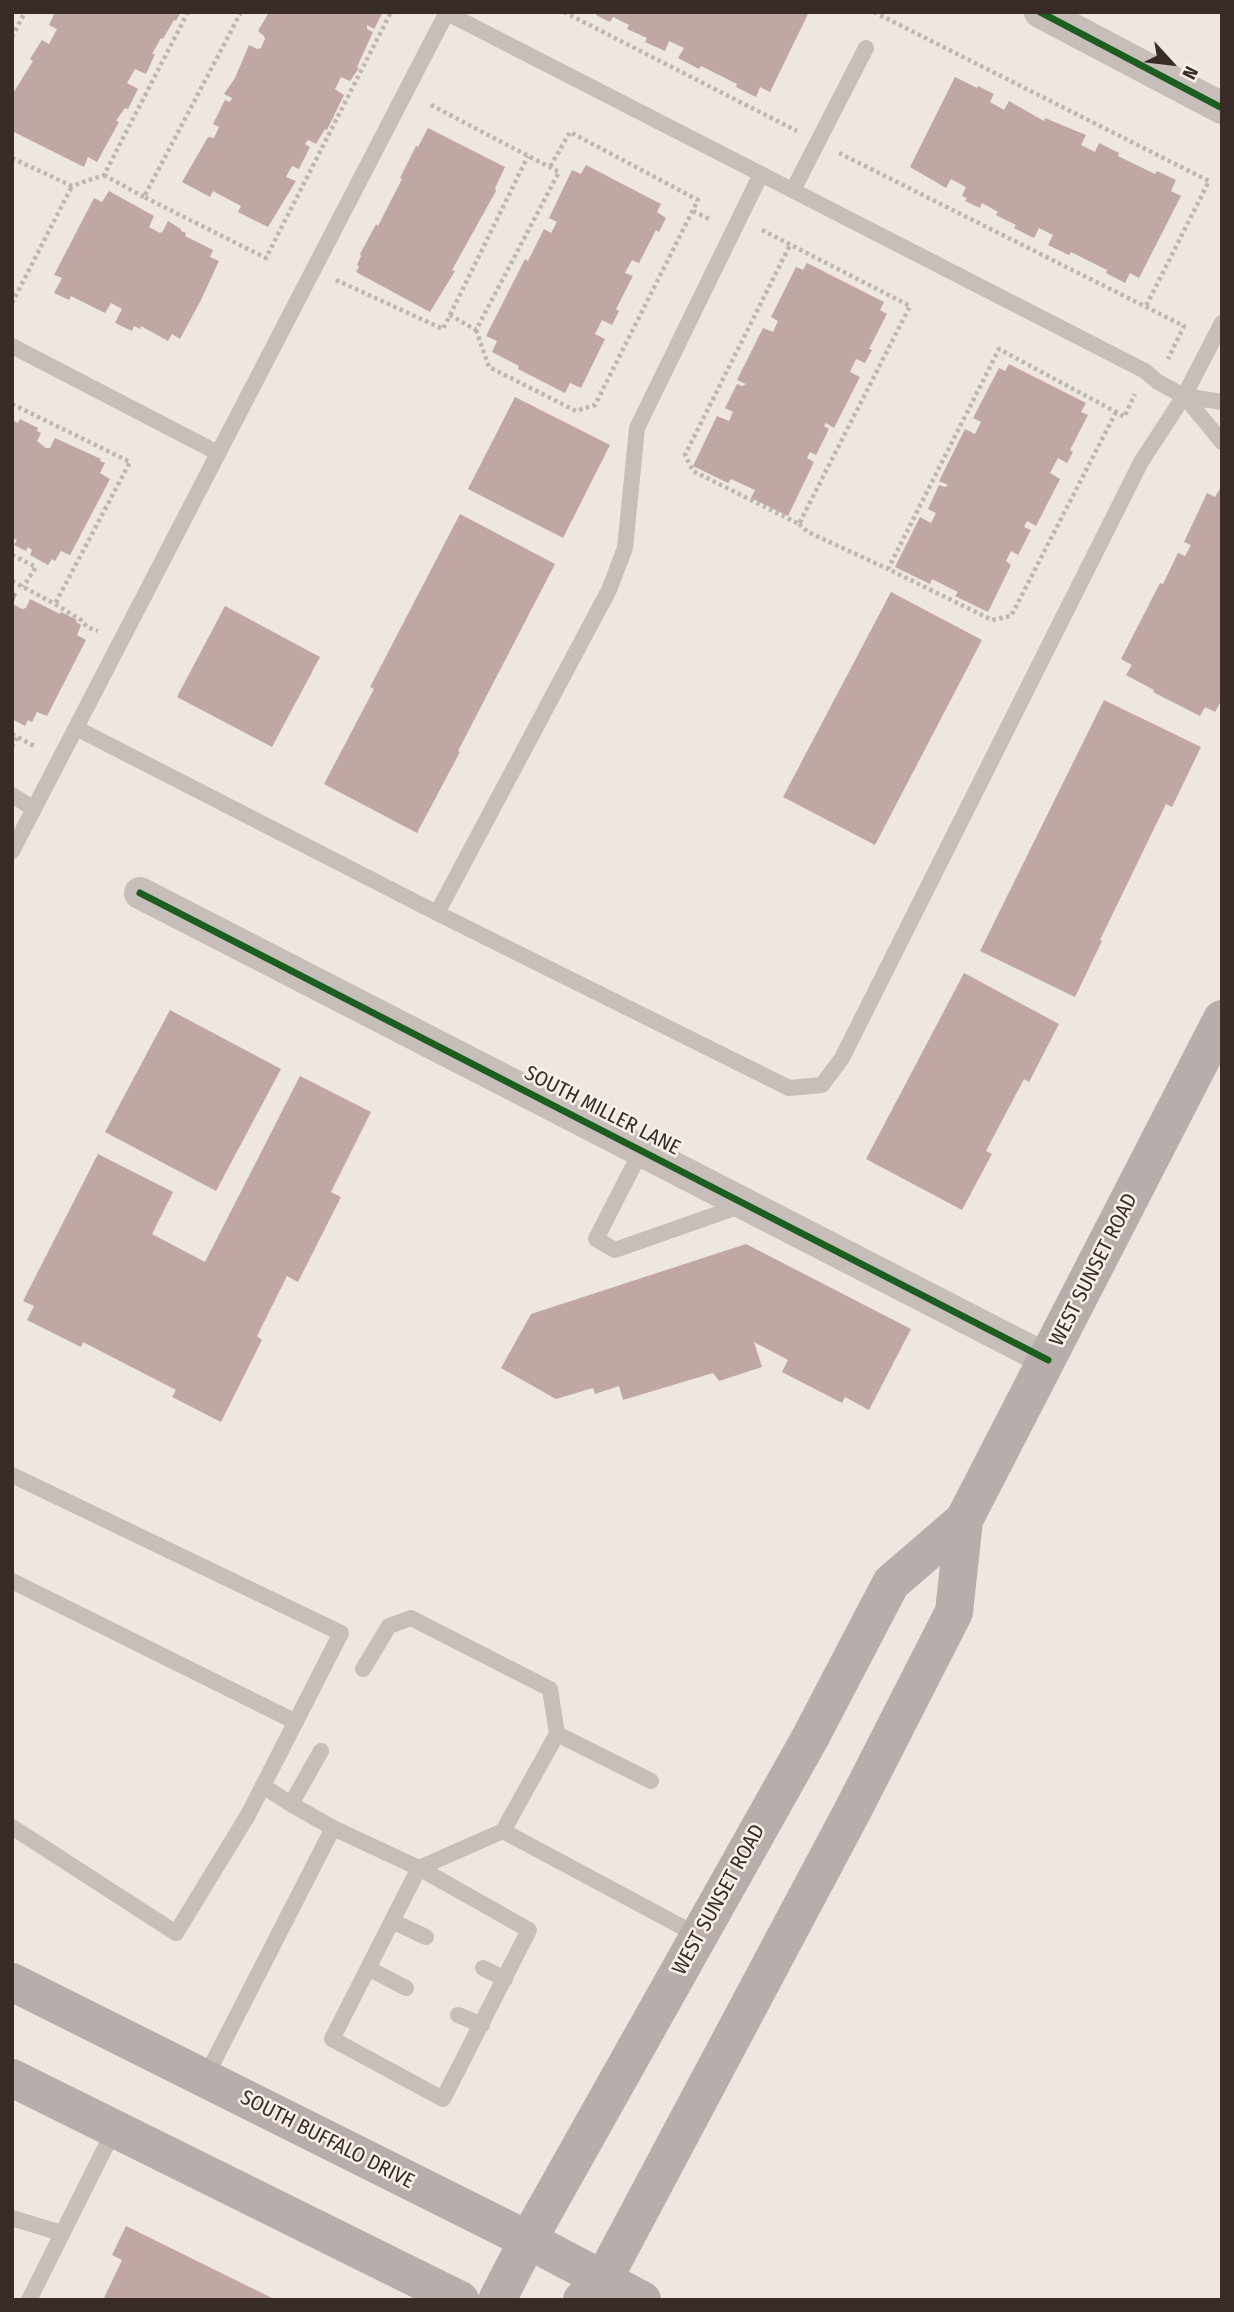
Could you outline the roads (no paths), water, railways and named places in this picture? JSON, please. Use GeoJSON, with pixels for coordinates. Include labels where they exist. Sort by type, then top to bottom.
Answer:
{"type":"FeatureCollection","features":[{"type":"Feature","properties":{"kind":"main road","name":"WEST SUNSET ROAD"},"geometry":{"type":"LineString","coordinates":[[593,2290],[854,1808],[954,1612],[964,1520],[1222,1019]]}},
{"type":"Feature","properties":{"kind":"main road","name":"WEST SUNSET ROAD"},"geometry":{"type":"LineString","coordinates":[[497,2300],[528,2240],[804,1749],[891,1583],[964,1520]]}},
{"type":"Feature","properties":{"kind":"main road","name":"SOUTH BUFFALO DRIVE"},"geometry":{"type":"LineString","coordinates":[[12,1982],[528,2240],[593,2290],[642,2300]]}},
{"type":"Feature","properties":{"kind":"main road"},"geometry":{"type":"LineString","coordinates":[[12,2078],[460,2300]]}},
{"type":"Feature","properties":{"kind":"street"},"geometry":{"type":"LineString","coordinates":[[1040,12],[1222,108]]}},
{"type":"Feature","properties":{"kind":"street","name":"SOUTH MILLER LANE"},"geometry":{"type":"LineString","coordinates":[[140,893],[1048,1360]]}},
{"type":"Feature","properties":{"kind":"lane"},"geometry":{"type":"LineString","coordinates":[[12,851],[447,12],[1152,376],[1184,396],[1222,442]]}},
{"type":"Feature","properties":{"kind":"lane"},"geometry":{"type":"LineString","coordinates":[[793,190],[866,48]]}},
{"type":"Feature","properties":{"kind":"lane"},"geometry":{"type":"LineString","coordinates":[[437,913],[609,590],[625,548],[637,428],[761,173]]}},
{"type":"Feature","properties":{"kind":"lane"},"geometry":{"type":"LineString","coordinates":[[76,728],[437,913],[789,1088],[822,1085],[842,1058],[1141,462],[1184,396],[1222,323]]}},
{"type":"Feature","properties":{"kind":"lane"},"geometry":{"type":"LineString","coordinates":[[12,346],[218,453]]}},
{"type":"Feature","properties":{"kind":"lane"},"geometry":{"type":"LineString","coordinates":[[1184,396],[1222,402]]}},
{"type":"Feature","properties":{"kind":"lane"},"geometry":{"type":"LineString","coordinates":[[12,795],[34,808]]}},
{"type":"Feature","properties":{"kind":"lane"},"geometry":{"type":"LineString","coordinates":[[641,1150],[596,1239],[615,1250],[745,1204]]}},
{"type":"Feature","properties":{"kind":"lane"},"geometry":{"type":"LineString","coordinates":[[12,1475],[341,1633],[248,1815],[176,1933],[12,1827]]}},
{"type":"Feature","properties":{"kind":"lane"},"geometry":{"type":"LineString","coordinates":[[12,1581],[296,1722]]}},
{"type":"Feature","properties":{"kind":"lane"},"geometry":{"type":"LineString","coordinates":[[263,1786],[333,1828],[419,1868],[529,1930],[443,2099],[332,2039],[419,1868],[503,1831],[556,1734],[550,1689],[411,1618],[389,1626],[363,1669]]}},
{"type":"Feature","properties":{"kind":"lane"},"geometry":{"type":"LineString","coordinates":[[556,1734],[651,1781]]}},
{"type":"Feature","properties":{"kind":"lane"},"geometry":{"type":"LineString","coordinates":[[291,1804],[321,1751]]}},
{"type":"Feature","properties":{"kind":"lane"},"geometry":{"type":"LineString","coordinates":[[205,2078],[333,1828]]}},
{"type":"Feature","properties":{"kind":"lane"},"geometry":{"type":"LineString","coordinates":[[503,1831],[699,1936]]}},
{"type":"Feature","properties":{"kind":"lane"},"geometry":{"type":"LineString","coordinates":[[392,1921],[426,1937]]}},
{"type":"Feature","properties":{"kind":"lane"},"geometry":{"type":"LineString","coordinates":[[368,1968],[407,1988]]}},
{"type":"Feature","properties":{"kind":"lane"},"geometry":{"type":"LineString","coordinates":[[483,1968],[505,1979]]}},
{"type":"Feature","properties":{"kind":"lane"},"geometry":{"type":"LineString","coordinates":[[458,2015],[482,2025]]}},
{"type":"Feature","properties":{"kind":"lane"},"geometry":{"type":"LineString","coordinates":[[29,2300],[115,2128]]}},
{"type":"Feature","properties":{"kind":"lane"},"geometry":{"type":"LineString","coordinates":[[12,2218],[61,2233]]}}]}
